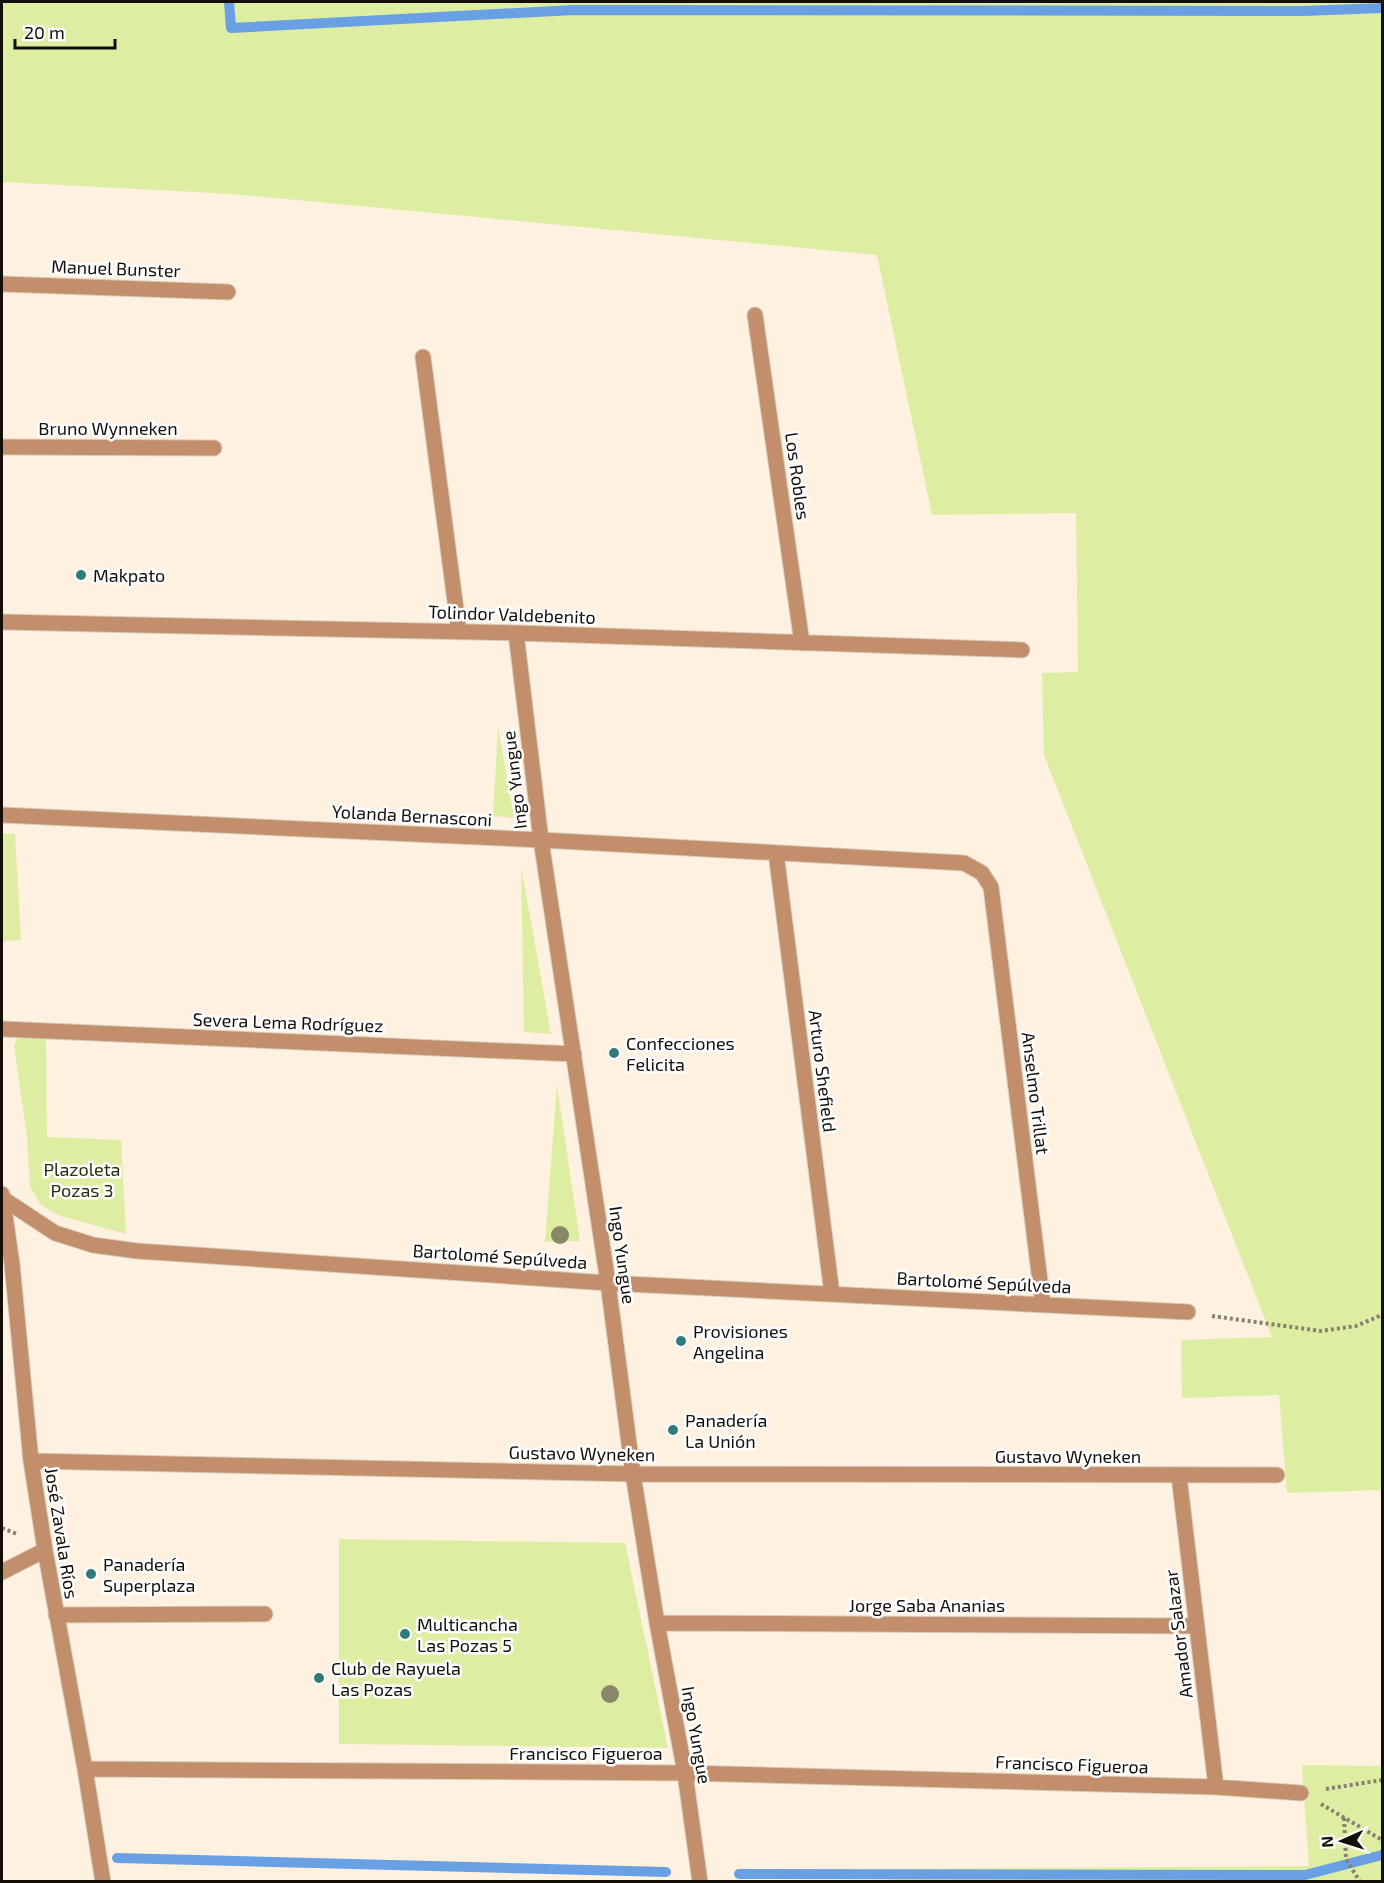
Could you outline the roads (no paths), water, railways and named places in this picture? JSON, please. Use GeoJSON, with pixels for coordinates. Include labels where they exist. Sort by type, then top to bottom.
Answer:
{"type":"FeatureCollection","features":[{"type":"Feature","properties":{"kind":"street","name":"Manuel Bunster"},"geometry":{"type":"LineString","coordinates":[[2,284],[228,292]]}},
{"type":"Feature","properties":{"kind":"street","name":"Los Robles"},"geometry":{"type":"LineString","coordinates":[[755,315],[802,643]]}},
{"type":"Feature","properties":{"kind":"street"},"geometry":{"type":"LineString","coordinates":[[423,357],[459,632]]}},
{"type":"Feature","properties":{"kind":"street","name":"Bruno Wynneken"},"geometry":{"type":"LineString","coordinates":[[2,447],[214,448]]}},
{"type":"Feature","properties":{"kind":"street","name":"Tolindor Valdebenito"},"geometry":{"type":"LineString","coordinates":[[2,622],[516,633],[1022,650]]}},
{"type":"Feature","properties":{"kind":"street","name":"Ingo Yungue"},"geometry":{"type":"LineString","coordinates":[[516,633],[541,840],[608,1283],[633,1474],[657,1623],[685,1773],[700,1881]]}},
{"type":"Feature","properties":{"kind":"street","name":"Yolanda Bernasconi"},"geometry":{"type":"LineString","coordinates":[[2,816],[541,840],[964,863],[982,873],[991,887]]}},
{"type":"Feature","properties":{"kind":"street","name":"Arturo Shefield"},"geometry":{"type":"LineString","coordinates":[[776,854],[832,1294]]}},
{"type":"Feature","properties":{"kind":"street","name":"Anselmo Trillat"},"geometry":{"type":"LineString","coordinates":[[991,887],[1043,1305]]}},
{"type":"Feature","properties":{"kind":"street","name":"Severa Lema Rodríguez"},"geometry":{"type":"LineString","coordinates":[[2,1029],[574,1054]]}},
{"type":"Feature","properties":{"kind":"street","name":"José Zavala Ríos"},"geometry":{"type":"LineString","coordinates":[[2,1188],[12,1264],[31,1461],[103,1881]]}},
{"type":"Feature","properties":{"kind":"street","name":"Bartolomé Sepúlveda"},"geometry":{"type":"LineString","coordinates":[[2,1198],[55,1233],[93,1245],[137,1251],[608,1283],[1188,1312]]}},
{"type":"Feature","properties":{"kind":"street","name":"Gustavo Wyneken"},"geometry":{"type":"LineString","coordinates":[[31,1461],[633,1474],[1277,1475]]}},
{"type":"Feature","properties":{"kind":"street","name":"Amador Salazar"},"geometry":{"type":"LineString","coordinates":[[1179,1476],[1216,1787]]}},
{"type":"Feature","properties":{"kind":"street"},"geometry":{"type":"LineString","coordinates":[[2,1572],[45,1550]]}},
{"type":"Feature","properties":{"kind":"street"},"geometry":{"type":"LineString","coordinates":[[56,1615],[265,1614]]}},
{"type":"Feature","properties":{"kind":"street","name":"Jorge Saba Ananias"},"geometry":{"type":"LineString","coordinates":[[657,1623],[1196,1626]]}},
{"type":"Feature","properties":{"kind":"street","name":"Francisco Figueroa"},"geometry":{"type":"LineString","coordinates":[[85,1769],[685,1773],[1216,1787],[1301,1793]]}},
{"type":"Feature","properties":{"kind":"waterway"},"geometry":{"type":"LineString","coordinates":[[229,2],[231,28],[574,10],[1304,11],[1382,8]]}},
{"type":"Feature","properties":{"kind":"waterway"},"geometry":{"type":"LineString","coordinates":[[739,1874],[1305,1875],[1382,1855]]}},
{"type":"Feature","properties":{"kind":"waterway"},"geometry":{"type":"LineString","coordinates":[[117,1858],[666,1872]]}},
{"type":"Feature","properties":{"kind":"place","name":"Makpato"},"geometry":{"type":"Point","coordinates":[81,575]}},
{"type":"Feature","properties":{"kind":"place","name":"Confecciones Felicita"},"geometry":{"type":"Point","coordinates":[614,1053]}},
{"type":"Feature","properties":{"kind":"place","name":"Provisiones Angelina"},"geometry":{"type":"Point","coordinates":[681,1341]}},
{"type":"Feature","properties":{"kind":"place","name":"Panadería La Unión"},"geometry":{"type":"Point","coordinates":[673,1430]}},
{"type":"Feature","properties":{"kind":"place","name":"Panadería Superplaza"},"geometry":{"type":"Point","coordinates":[91,1574]}},
{"type":"Feature","properties":{"kind":"place","name":"Multicancha Las Pozas 5"},"geometry":{"type":"Point","coordinates":[405,1634]}},
{"type":"Feature","properties":{"kind":"place","name":"Club de Rayuela Las Pozas"},"geometry":{"type":"Point","coordinates":[319,1678]}},
{"type":"Feature","properties":{"kind":"park label","name":"Plazoleta Pozas 3"},"geometry":{"type":"Point","coordinates":[82,1179]}}]}
